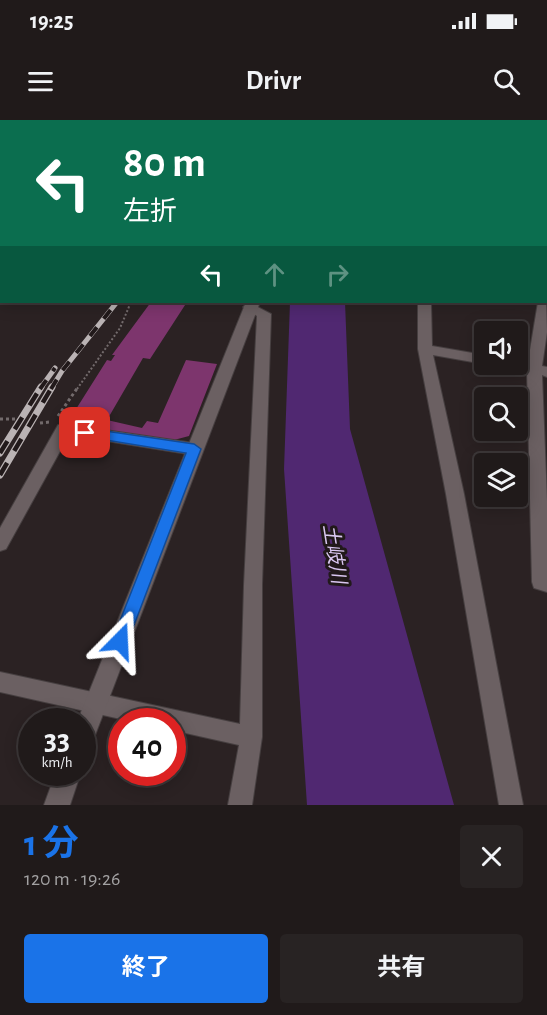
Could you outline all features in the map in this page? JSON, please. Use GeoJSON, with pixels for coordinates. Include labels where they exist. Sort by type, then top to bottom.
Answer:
{"type":"FeatureCollection","features":[{"type":"Feature","properties":{"kind":"street"},"geometry":{"type":"LineString","coordinates":[[424,303],[425,349],[455,494],[511,805]]}},
{"type":"Feature","properties":{"kind":"street"},"geometry":{"type":"LineString","coordinates":[[546,303],[541,370],[542,582],[547,584]]}},
{"type":"Feature","properties":{"kind":"street"},"geometry":{"type":"LineString","coordinates":[[94,708],[252,304],[264,314],[253,585],[251,737],[240,805]]}},
{"type":"Feature","properties":{"kind":"street"},"geometry":{"type":"LineString","coordinates":[[425,349],[474,357]]}},
{"type":"Feature","properties":{"kind":"street"},"geometry":{"type":"LineString","coordinates":[[0,544],[64,429],[194,449]]}},
{"type":"Feature","properties":{"kind":"street"},"geometry":{"type":"LineString","coordinates":[[0,682],[251,737]]}},
{"type":"Feature","properties":{"kind":"street"},"geometry":{"type":"LineString","coordinates":[[57,805],[64,786]]}},
{"type":"Feature","properties":{"kind":"path"},"geometry":{"type":"LineString","coordinates":[[55,422],[120,328],[131,303]]}},
{"type":"Feature","properties":{"kind":"path"},"geometry":{"type":"LineString","coordinates":[[0,419],[16,419]]}},
{"type":"Feature","properties":{"kind":"water","name":"土岐川"},"geometry":{"type":"Polygon","coordinates":[[[290,303],[345,303],[350,429],[454,805],[307,805],[284,469],[290,303]]]}},
{"type":"Feature","properties":{"kind":"building"},"geometry":{"type":"Polygon","coordinates":[[[150,303],[186,303],[150,359],[143,358],[107,420],[142,428],[147,421],[158,423],[186,360],[217,364],[189,436],[174,440],[151,440],[66,425],[107,360],[111,361],[115,355],[112,355],[150,303]]]}},
{"type":"Feature","properties":{"kind":"railway"},"geometry":{"type":"LineString","coordinates":[[51,389],[62,371],[116,303]]}},
{"type":"Feature","properties":{"kind":"railway"},"geometry":{"type":"LineString","coordinates":[[40,389],[55,368]]}},
{"type":"Feature","properties":{"kind":"railway"},"geometry":{"type":"LineString","coordinates":[[0,453],[41,387]]}},
{"type":"Feature","properties":{"kind":"railway"},"geometry":{"type":"LineString","coordinates":[[0,475],[52,387]]}},
{"type":"Feature","properties":{"kind":"route"},"geometry":{"type":"LineString","coordinates":[[85,433],[194,449],[120,641]]}}]}
